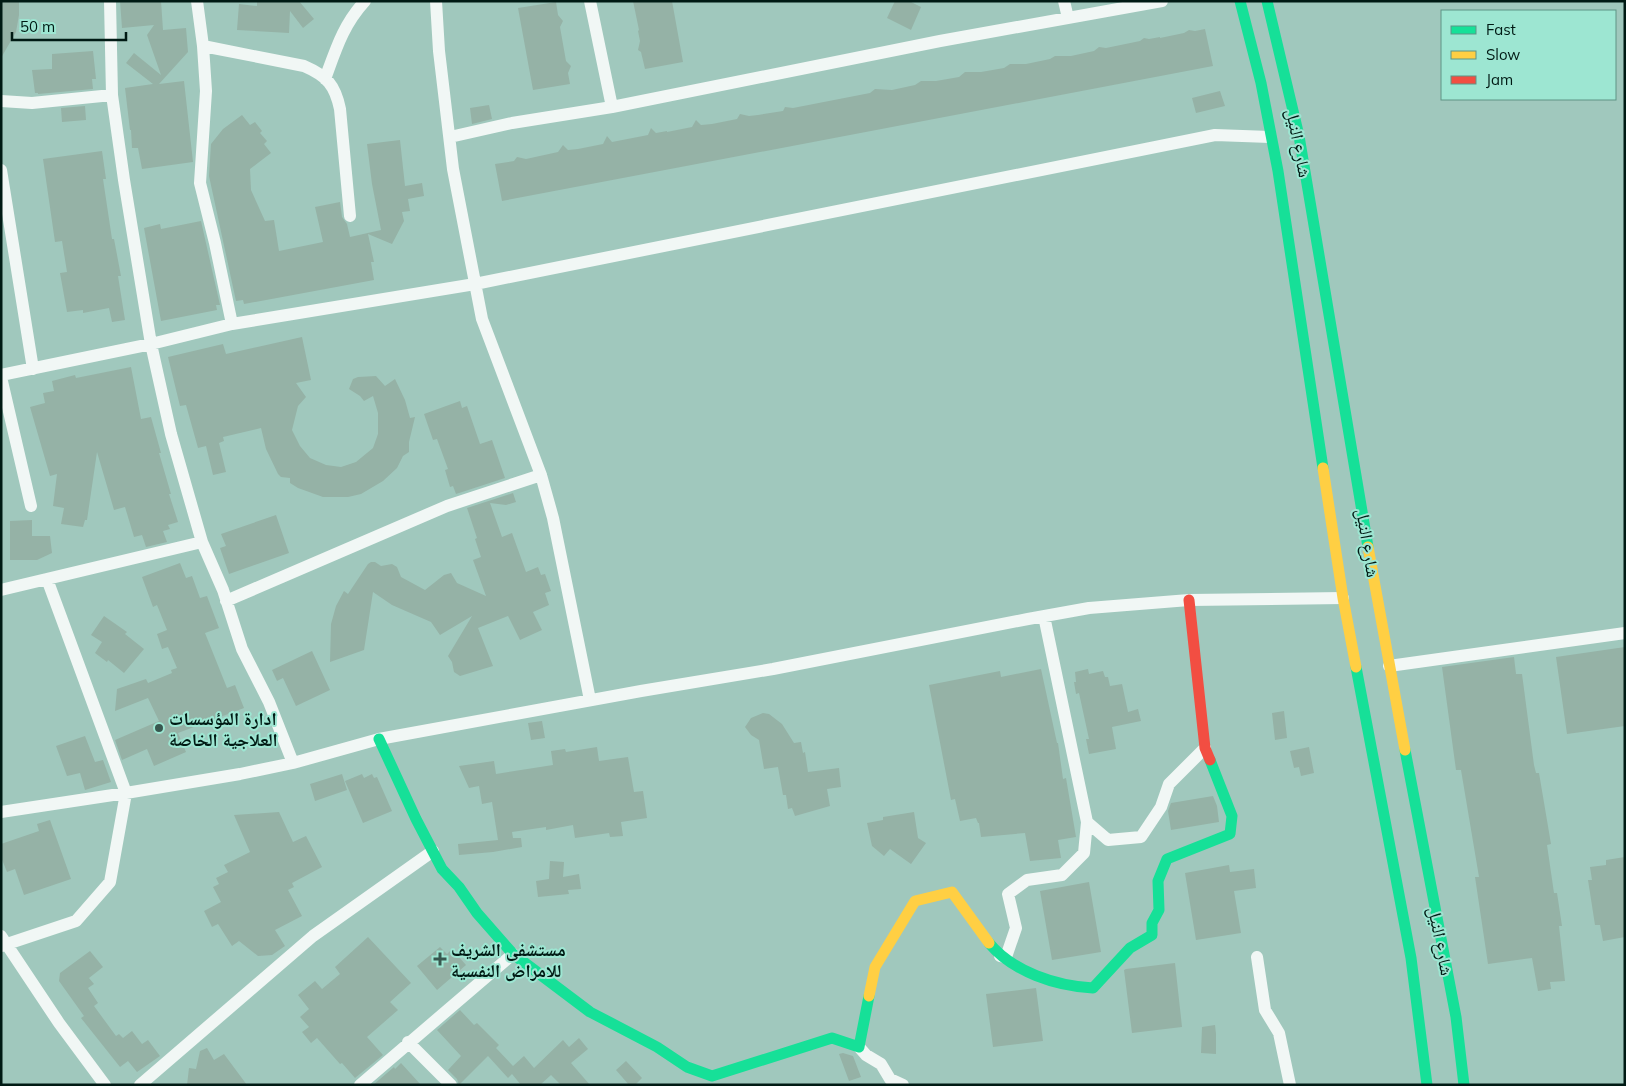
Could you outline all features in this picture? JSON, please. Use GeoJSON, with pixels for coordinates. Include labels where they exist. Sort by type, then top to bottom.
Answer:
{"type":"FeatureCollection","features":[{"type":"Feature","properties":{"kind":"main road","name":"شارع النيل"},"geometry":{"type":"LineString","coordinates":[[1240,1],[1261,83],[1278,171],[1343,598],[1411,958],[1426,1085]]}},
{"type":"Feature","properties":{"kind":"main road","name":"شارع النيل"},"geometry":{"type":"LineString","coordinates":[[1267,1],[1299,136],[1389,666],[1456,1017],[1464,1085]]}},
{"type":"Feature","properties":{"kind":"main road"},"geometry":{"type":"LineString","coordinates":[[379,740],[442,869],[459,887],[477,913],[513,954],[590,1012],[657,1047],[687,1067],[712,1076],[832,1038],[859,1047],[875,967],[915,901],[952,892],[1000,956],[1034,974],[1083,988],[1093,988],[1130,948],[1152,935],[1152,923],[1159,910],[1158,881],[1167,858],[1230,834],[1232,816],[1204,748],[1189,600]]}},
{"type":"Feature","properties":{"kind":"street"},"geometry":{"type":"LineString","coordinates":[[110,1],[112,95],[151,344],[171,434],[202,542],[226,601],[242,649],[269,702],[293,763]]}},
{"type":"Feature","properties":{"kind":"street"},"geometry":{"type":"LineString","coordinates":[[197,1],[206,91],[200,183],[232,324]]}},
{"type":"Feature","properties":{"kind":"street"},"geometry":{"type":"LineString","coordinates":[[325,79],[340,36],[348,22],[365,1]]}},
{"type":"Feature","properties":{"kind":"street"},"geometry":{"type":"LineString","coordinates":[[436,1],[439,51],[453,169],[482,319],[541,475],[554,518],[590,700]]}},
{"type":"Feature","properties":{"kind":"street"},"geometry":{"type":"LineString","coordinates":[[590,1],[612,107]]}},
{"type":"Feature","properties":{"kind":"street"},"geometry":{"type":"LineString","coordinates":[[1064,1],[1068,18]]}},
{"type":"Feature","properties":{"kind":"street"},"geometry":{"type":"LineString","coordinates":[[450,137],[512,123],[612,107],[940,41],[1162,1]]}},
{"type":"Feature","properties":{"kind":"street"},"geometry":{"type":"LineString","coordinates":[[203,46],[304,66],[325,79],[337,93],[340,109],[350,216]]}},
{"type":"Feature","properties":{"kind":"street"},"geometry":{"type":"LineString","coordinates":[[1,101],[32,103],[112,95]]}},
{"type":"Feature","properties":{"kind":"street"},"geometry":{"type":"LineString","coordinates":[[32,506],[1,376],[151,344],[232,324],[475,284],[1215,135],[1270,137]]}},
{"type":"Feature","properties":{"kind":"street"},"geometry":{"type":"LineString","coordinates":[[1,170],[7,237],[33,369]]}},
{"type":"Feature","properties":{"kind":"street"},"geometry":{"type":"LineString","coordinates":[[226,601],[447,506],[541,475]]}},
{"type":"Feature","properties":{"kind":"street"},"geometry":{"type":"LineString","coordinates":[[1,590],[202,542]]}},
{"type":"Feature","properties":{"kind":"street"},"geometry":{"type":"LineString","coordinates":[[47,579],[126,793],[110,882],[76,921],[3,942],[105,1085]]}},
{"type":"Feature","properties":{"kind":"street"},"geometry":{"type":"LineString","coordinates":[[1,812],[126,793],[293,763],[379,740],[590,700],[773,669],[1088,608],[1189,600],[1343,598]]}},
{"type":"Feature","properties":{"kind":"street"},"geometry":{"type":"LineString","coordinates":[[1000,956],[1006,957],[1016,928],[1008,894],[1027,880],[1062,875],[1084,853],[1087,822],[1044,616]]}},
{"type":"Feature","properties":{"kind":"street"},"geometry":{"type":"LineString","coordinates":[[1389,666],[1625,633]]}},
{"type":"Feature","properties":{"kind":"street"},"geometry":{"type":"LineString","coordinates":[[1087,822],[1108,840],[1141,837],[1161,807],[1169,784],[1204,748]]}},
{"type":"Feature","properties":{"kind":"street"},"geometry":{"type":"LineString","coordinates":[[140,1085],[313,936],[433,850]]}},
{"type":"Feature","properties":{"kind":"street"},"geometry":{"type":"LineString","coordinates":[[360,1085],[513,954]]}},
{"type":"Feature","properties":{"kind":"street"},"geometry":{"type":"LineString","coordinates":[[1257,957],[1265,1010],[1279,1033],[1290,1085]]}},
{"type":"Feature","properties":{"kind":"street"},"geometry":{"type":"LineString","coordinates":[[408,1042],[451,1085]]}},
{"type":"Feature","properties":{"kind":"street"},"geometry":{"type":"LineString","coordinates":[[859,1047],[866,1056],[881,1064],[890,1079],[903,1085]]}},
{"type":"Feature","properties":{"kind":"building"},"geometry":{"type":"Polygon","coordinates":[[[1,1],[19,1],[19,15],[16,32],[1,58],[1,1]]]}},
{"type":"Feature","properties":{"kind":"building"},"geometry":{"type":"Polygon","coordinates":[[[120,1],[161,1],[163,30],[186,28],[188,52],[159,84],[184,81],[193,162],[142,169],[138,148],[132,148],[125,88],[153,84],[126,63],[134,53],[161,75],[147,35],[154,25],[122,28],[120,1]]]}},
{"type":"Feature","properties":{"kind":"building"},"geometry":{"type":"Polygon","coordinates":[[[257,1],[299,1],[314,19],[303,28],[290,11],[289,33],[237,30],[239,4],[257,6],[257,1]]]}},
{"type":"Feature","properties":{"kind":"building"},"geometry":{"type":"Polygon","coordinates":[[[633,1],[672,1],[683,62],[645,69],[641,52],[638,50],[640,41],[639,30],[633,1]]]}},
{"type":"Feature","properties":{"kind":"building"},"geometry":{"type":"Polygon","coordinates":[[[895,1],[909,1],[921,7],[911,30],[887,18],[895,1]]]}},
{"type":"Feature","properties":{"kind":"building"},"geometry":{"type":"Polygon","coordinates":[[[556,2],[558,15],[563,21],[560,27],[566,61],[571,66],[568,73],[570,84],[533,90],[518,8],[556,2]]]}},
{"type":"Feature","properties":{"kind":"building"},"geometry":{"type":"Polygon","coordinates":[[[1205,29],[1213,66],[502,201],[495,164],[514,161],[517,157],[526,159],[558,152],[563,145],[568,150],[578,149],[603,144],[607,136],[612,142],[648,135],[651,128],[656,133],[692,127],[696,120],[701,125],[712,124],[737,119],[740,114],[749,116],[783,111],[785,107],[793,108],[870,93],[875,89],[892,90],[915,85],[921,81],[936,81],[959,77],[965,72],[981,72],[1004,68],[1010,64],[1026,64],[1050,59],[1055,56],[1071,56],[1094,51],[1099,47],[1106,48],[1140,41],[1144,38],[1160,38],[1184,33],[1189,30],[1205,29]]]}},
{"type":"Feature","properties":{"kind":"building"},"geometry":{"type":"Polygon","coordinates":[[[93,51],[96,79],[92,79],[93,89],[35,93],[32,70],[52,69],[52,54],[93,51]]]}},
{"type":"Feature","properties":{"kind":"building"},"geometry":{"type":"Polygon","coordinates":[[[1220,91],[1225,106],[1196,113],[1192,98],[1220,91]]]}},
{"type":"Feature","properties":{"kind":"building"},"geometry":{"type":"Polygon","coordinates":[[[489,105],[492,119],[472,124],[470,108],[489,105]]]}},
{"type":"Feature","properties":{"kind":"building"},"geometry":{"type":"Polygon","coordinates":[[[85,106],[86,120],[62,122],[61,108],[85,106]]]}},
{"type":"Feature","properties":{"kind":"building"},"geometry":{"type":"Polygon","coordinates":[[[242,115],[250,125],[255,122],[262,131],[260,133],[267,141],[264,144],[271,153],[250,169],[251,190],[265,221],[274,220],[279,251],[323,242],[315,207],[340,202],[342,217],[347,224],[350,237],[381,230],[367,144],[400,140],[405,186],[422,183],[424,196],[408,199],[410,211],[402,212],[404,221],[392,244],[368,234],[374,262],[371,262],[374,280],[244,304],[243,300],[236,301],[209,176],[211,144],[223,129],[242,115]]]}},
{"type":"Feature","properties":{"kind":"building"},"geometry":{"type":"Polygon","coordinates":[[[102,151],[106,179],[103,179],[112,239],[114,239],[121,276],[118,276],[125,320],[112,322],[109,308],[83,313],[83,310],[67,312],[60,273],[67,272],[62,241],[55,242],[43,159],[102,151]]]}},
{"type":"Feature","properties":{"kind":"building"},"geometry":{"type":"Polygon","coordinates":[[[201,221],[220,305],[216,305],[217,310],[161,321],[144,228],[160,224],[161,229],[201,221]]]}},
{"type":"Feature","properties":{"kind":"building"},"geometry":{"type":"Polygon","coordinates":[[[302,337],[311,380],[296,383],[306,397],[298,406],[292,430],[300,446],[310,458],[326,465],[341,467],[356,462],[373,448],[378,434],[378,413],[373,396],[364,401],[349,389],[353,379],[358,377],[376,376],[385,386],[395,379],[405,400],[410,418],[415,417],[409,442],[409,452],[403,456],[397,468],[383,481],[361,494],[348,497],[323,497],[290,483],[290,478],[281,477],[278,474],[266,449],[261,428],[223,437],[224,441],[219,443],[226,472],[213,475],[206,446],[198,448],[186,405],[180,406],[168,357],[223,344],[226,354],[302,337]]]}},
{"type":"Feature","properties":{"kind":"building"},"geometry":{"type":"Polygon","coordinates":[[[131,367],[141,419],[151,417],[171,494],[169,494],[178,522],[168,525],[170,529],[163,531],[167,542],[146,547],[142,535],[134,537],[125,507],[114,510],[97,452],[87,520],[85,520],[83,527],[61,524],[64,508],[53,506],[57,474],[50,476],[30,407],[45,403],[43,393],[54,391],[52,381],[75,375],[76,378],[131,367]]]}},
{"type":"Feature","properties":{"kind":"building"},"geometry":{"type":"Polygon","coordinates":[[[460,401],[462,408],[467,406],[480,444],[492,440],[505,478],[456,494],[453,486],[450,487],[445,470],[448,469],[437,439],[433,440],[424,414],[460,401]]]}},
{"type":"Feature","properties":{"kind":"building"},"geometry":{"type":"Polygon","coordinates":[[[513,493],[516,502],[506,505],[490,503],[502,537],[512,533],[526,572],[538,567],[541,575],[545,574],[551,591],[545,593],[549,605],[533,612],[542,630],[520,640],[508,616],[478,628],[493,666],[460,676],[454,672],[452,662],[448,656],[472,616],[440,635],[431,622],[392,605],[373,592],[364,650],[330,662],[331,624],[336,606],[344,591],[348,594],[371,562],[381,566],[392,564],[397,567],[401,577],[425,590],[444,575],[451,573],[457,583],[486,596],[473,560],[481,557],[467,508],[513,493]]]}},
{"type":"Feature","properties":{"kind":"building"},"geometry":{"type":"Polygon","coordinates":[[[276,515],[289,553],[229,574],[220,548],[226,546],[221,534],[276,515]]]}},
{"type":"Feature","properties":{"kind":"building"},"geometry":{"type":"Polygon","coordinates":[[[32,520],[32,536],[50,536],[52,553],[37,560],[10,560],[10,521],[32,520]]]}},
{"type":"Feature","properties":{"kind":"building"},"geometry":{"type":"Polygon","coordinates":[[[180,563],[186,578],[192,576],[200,598],[207,596],[219,628],[205,633],[227,688],[235,685],[244,708],[178,733],[186,752],[154,766],[147,749],[122,760],[115,740],[159,721],[148,698],[115,711],[117,689],[146,679],[148,683],[172,673],[171,670],[177,668],[168,647],[162,649],[157,634],[167,630],[157,605],[153,607],[142,577],[180,563]]]}},
{"type":"Feature","properties":{"kind":"building"},"geometry":{"type":"Polygon","coordinates":[[[104,616],[127,632],[125,634],[144,649],[124,673],[108,660],[107,662],[95,653],[102,642],[91,635],[104,616]]]}},
{"type":"Feature","properties":{"kind":"building"},"geometry":{"type":"Polygon","coordinates":[[[1625,647],[1625,726],[1567,734],[1556,657],[1625,647]]]}},
{"type":"Feature","properties":{"kind":"building"},"geometry":{"type":"Polygon","coordinates":[[[312,651],[330,690],[296,706],[283,678],[277,681],[272,670],[312,651]]]}},
{"type":"Feature","properties":{"kind":"building"},"geometry":{"type":"Polygon","coordinates":[[[1514,657],[1516,674],[1522,674],[1534,765],[1536,773],[1539,773],[1551,844],[1547,845],[1554,893],[1557,893],[1562,926],[1559,926],[1565,981],[1550,982],[1551,989],[1538,991],[1532,958],[1488,964],[1475,877],[1479,877],[1461,770],[1456,770],[1442,667],[1514,657]]]}},
{"type":"Feature","properties":{"kind":"building"},"geometry":{"type":"Polygon","coordinates":[[[1041,669],[1058,743],[1063,779],[1066,778],[1076,837],[1058,840],[1061,858],[1030,861],[1025,833],[981,837],[979,823],[976,818],[960,821],[955,799],[951,800],[929,685],[1000,671],[1001,677],[1041,669]]]}},
{"type":"Feature","properties":{"kind":"building"},"geometry":{"type":"Polygon","coordinates":[[[1088,669],[1089,674],[1103,671],[1105,677],[1108,677],[1110,686],[1122,684],[1128,712],[1138,709],[1141,721],[1112,727],[1116,749],[1089,754],[1086,739],[1089,739],[1079,693],[1076,694],[1074,682],[1076,682],[1075,672],[1088,669]]]}},
{"type":"Feature","properties":{"kind":"building"},"geometry":{"type":"Polygon","coordinates":[[[1284,711],[1287,738],[1275,740],[1272,713],[1284,711]]]}},
{"type":"Feature","properties":{"kind":"building"},"geometry":{"type":"Polygon","coordinates":[[[763,713],[769,714],[782,724],[794,743],[801,742],[803,753],[805,752],[808,772],[839,768],[841,787],[827,789],[830,806],[795,816],[792,808],[788,809],[786,795],[783,795],[778,767],[764,769],[759,740],[751,735],[745,727],[751,718],[763,713]]]}},
{"type":"Feature","properties":{"kind":"building"},"geometry":{"type":"Polygon","coordinates":[[[542,721],[545,738],[531,740],[528,723],[542,721]]]}},
{"type":"Feature","properties":{"kind":"building"},"geometry":{"type":"Polygon","coordinates":[[[85,736],[95,762],[103,760],[111,782],[85,790],[80,773],[67,776],[56,746],[85,736]]]}},
{"type":"Feature","properties":{"kind":"building"},"geometry":{"type":"Polygon","coordinates":[[[597,747],[599,761],[628,757],[634,792],[643,791],[647,818],[621,822],[623,836],[610,837],[609,833],[575,838],[573,825],[546,830],[546,827],[512,832],[513,838],[521,838],[522,847],[459,855],[458,844],[498,840],[492,802],[482,804],[479,786],[469,788],[459,766],[494,761],[496,774],[553,765],[551,751],[565,749],[566,752],[597,747]]]}},
{"type":"Feature","properties":{"kind":"building"},"geometry":{"type":"Polygon","coordinates":[[[1309,747],[1314,773],[1301,776],[1299,767],[1294,768],[1290,751],[1309,747]]]}},
{"type":"Feature","properties":{"kind":"building"},"geometry":{"type":"Polygon","coordinates":[[[342,774],[347,790],[315,801],[310,784],[342,774]]]}},
{"type":"Feature","properties":{"kind":"building"},"geometry":{"type":"Polygon","coordinates":[[[362,774],[364,778],[372,774],[374,778],[377,777],[392,811],[363,823],[345,781],[362,774]]]}},
{"type":"Feature","properties":{"kind":"building"},"geometry":{"type":"Polygon","coordinates":[[[1213,796],[1217,806],[1219,822],[1171,830],[1168,811],[1171,803],[1213,796]]]}},
{"type":"Feature","properties":{"kind":"building"},"geometry":{"type":"Polygon","coordinates":[[[279,812],[293,842],[306,836],[322,867],[292,883],[294,887],[288,890],[302,916],[275,930],[285,946],[272,955],[258,956],[239,941],[232,946],[218,924],[212,927],[204,911],[221,902],[213,887],[219,884],[216,878],[228,872],[224,865],[250,852],[234,815],[279,812]]]}},
{"type":"Feature","properties":{"kind":"building"},"geometry":{"type":"Polygon","coordinates":[[[914,812],[918,838],[926,843],[911,864],[890,849],[884,856],[872,846],[867,823],[883,820],[883,817],[914,812]]]}},
{"type":"Feature","properties":{"kind":"building"},"geometry":{"type":"Polygon","coordinates":[[[50,820],[71,879],[24,895],[15,869],[7,872],[1,857],[1,844],[39,831],[37,824],[50,820]]]}},
{"type":"Feature","properties":{"kind":"building"},"geometry":{"type":"Polygon","coordinates":[[[1625,857],[1625,937],[1603,941],[1600,925],[1595,925],[1588,880],[1592,880],[1590,867],[1606,865],[1606,860],[1625,857]]]}},
{"type":"Feature","properties":{"kind":"building"},"geometry":{"type":"Polygon","coordinates":[[[550,861],[564,862],[563,877],[579,874],[581,889],[568,890],[569,894],[538,897],[536,881],[549,879],[550,861]]]}},
{"type":"Feature","properties":{"kind":"building"},"geometry":{"type":"Polygon","coordinates":[[[1229,865],[1230,872],[1254,869],[1256,888],[1234,891],[1241,933],[1196,940],[1185,873],[1229,865]]]}},
{"type":"Feature","properties":{"kind":"building"},"geometry":{"type":"Polygon","coordinates":[[[1089,882],[1101,952],[1052,960],[1040,891],[1089,882]]]}},
{"type":"Feature","properties":{"kind":"building"},"geometry":{"type":"Polygon","coordinates":[[[368,937],[411,983],[390,1002],[398,1010],[367,1037],[383,1055],[355,1078],[317,1038],[311,1043],[302,1032],[309,1027],[300,1017],[309,1009],[298,995],[315,981],[322,989],[340,974],[335,967],[368,937]]]}},
{"type":"Feature","properties":{"kind":"building"},"geometry":{"type":"Polygon","coordinates":[[[440,947],[447,954],[452,949],[466,965],[437,990],[417,966],[440,947]]]}},
{"type":"Feature","properties":{"kind":"building"},"geometry":{"type":"Polygon","coordinates":[[[90,951],[103,967],[89,978],[94,984],[88,988],[98,1003],[94,1006],[116,1036],[119,1034],[123,1038],[132,1031],[142,1044],[148,1040],[160,1056],[137,1072],[128,1061],[120,1067],[81,1018],[84,1016],[59,981],[60,973],[90,951]]]}},
{"type":"Feature","properties":{"kind":"building"},"geometry":{"type":"Polygon","coordinates":[[[1175,963],[1182,1027],[1132,1033],[1124,970],[1175,963]]]}},
{"type":"Feature","properties":{"kind":"building"},"geometry":{"type":"Polygon","coordinates":[[[1036,988],[1043,1041],[993,1047],[986,994],[1036,988]]]}},
{"type":"Feature","properties":{"kind":"building"},"geometry":{"type":"Polygon","coordinates":[[[460,1010],[474,1025],[477,1023],[499,1045],[496,1048],[513,1066],[524,1056],[534,1068],[563,1040],[569,1047],[579,1038],[588,1049],[571,1063],[590,1085],[561,1085],[551,1075],[540,1085],[521,1085],[512,1074],[508,1078],[488,1056],[459,1085],[457,1079],[448,1070],[461,1056],[437,1030],[460,1010]]]}},
{"type":"Feature","properties":{"kind":"building"},"geometry":{"type":"Polygon","coordinates":[[[1215,1025],[1216,1054],[1201,1053],[1202,1027],[1215,1025]]]}},
{"type":"Feature","properties":{"kind":"building"},"geometry":{"type":"Polygon","coordinates":[[[207,1048],[214,1060],[224,1054],[247,1085],[187,1085],[189,1068],[196,1069],[200,1051],[207,1048]]]}},
{"type":"Feature","properties":{"kind":"building"},"geometry":{"type":"Polygon","coordinates":[[[843,1053],[853,1056],[861,1077],[849,1081],[839,1054],[843,1053]]]}},
{"type":"Feature","properties":{"kind":"building"},"geometry":{"type":"Polygon","coordinates":[[[626,1061],[642,1078],[635,1085],[629,1085],[616,1070],[626,1061]]]}},
{"type":"Feature","properties":{"kind":"building"},"geometry":{"type":"Polygon","coordinates":[[[401,1063],[421,1085],[373,1085],[394,1067],[395,1069],[401,1063]]]}},
{"type":"Feature","properties":{"kind":"traffic: fast"},"geometry":{"type":"LineString","coordinates":[[1240,1],[1261,83],[1278,171],[1323,468]]}},
{"type":"Feature","properties":{"kind":"traffic: fast"},"geometry":{"type":"LineString","coordinates":[[1267,1],[1299,136],[1368,547]]}},
{"type":"Feature","properties":{"kind":"traffic: fast"},"geometry":{"type":"LineString","coordinates":[[1356,667],[1411,958],[1427,1085]]}},
{"type":"Feature","properties":{"kind":"traffic: fast"},"geometry":{"type":"LineString","coordinates":[[379,739],[416,819],[442,869],[459,887],[477,913],[513,954],[590,1012],[657,1047],[687,1067],[712,1076],[832,1038],[859,1047],[869,996]]}},
{"type":"Feature","properties":{"kind":"traffic: fast"},"geometry":{"type":"LineString","coordinates":[[1405,750],[1456,1017],[1464,1085]]}},
{"type":"Feature","properties":{"kind":"traffic: fast"},"geometry":{"type":"LineString","coordinates":[[989,943],[1010,962],[1036,976],[1050,981],[1093,988],[1130,948],[1152,935],[1152,923],[1159,910],[1158,881],[1167,859],[1230,834],[1232,816],[1210,760]]}},
{"type":"Feature","properties":{"kind":"traffic: slow"},"geometry":{"type":"LineString","coordinates":[[1323,468],[1343,598],[1356,667]]}},
{"type":"Feature","properties":{"kind":"traffic: slow"},"geometry":{"type":"LineString","coordinates":[[1368,547],[1405,750]]}},
{"type":"Feature","properties":{"kind":"traffic: slow"},"geometry":{"type":"LineString","coordinates":[[869,996],[875,967],[915,901],[952,892],[989,943]]}},
{"type":"Feature","properties":{"kind":"traffic: jam"},"geometry":{"type":"LineString","coordinates":[[1189,600],[1205,748],[1210,760]]}},
{"type":"Feature","properties":{"kind":"place","name":"ادارة المؤسسات العلاجية الخاصة"},"geometry":{"type":"Point","coordinates":[159,728]}},
{"type":"Feature","properties":{"kind":"place","name":"مستشفى الشريف للامراض النفسية"},"geometry":{"type":"Point","coordinates":[440,959]}}]}
